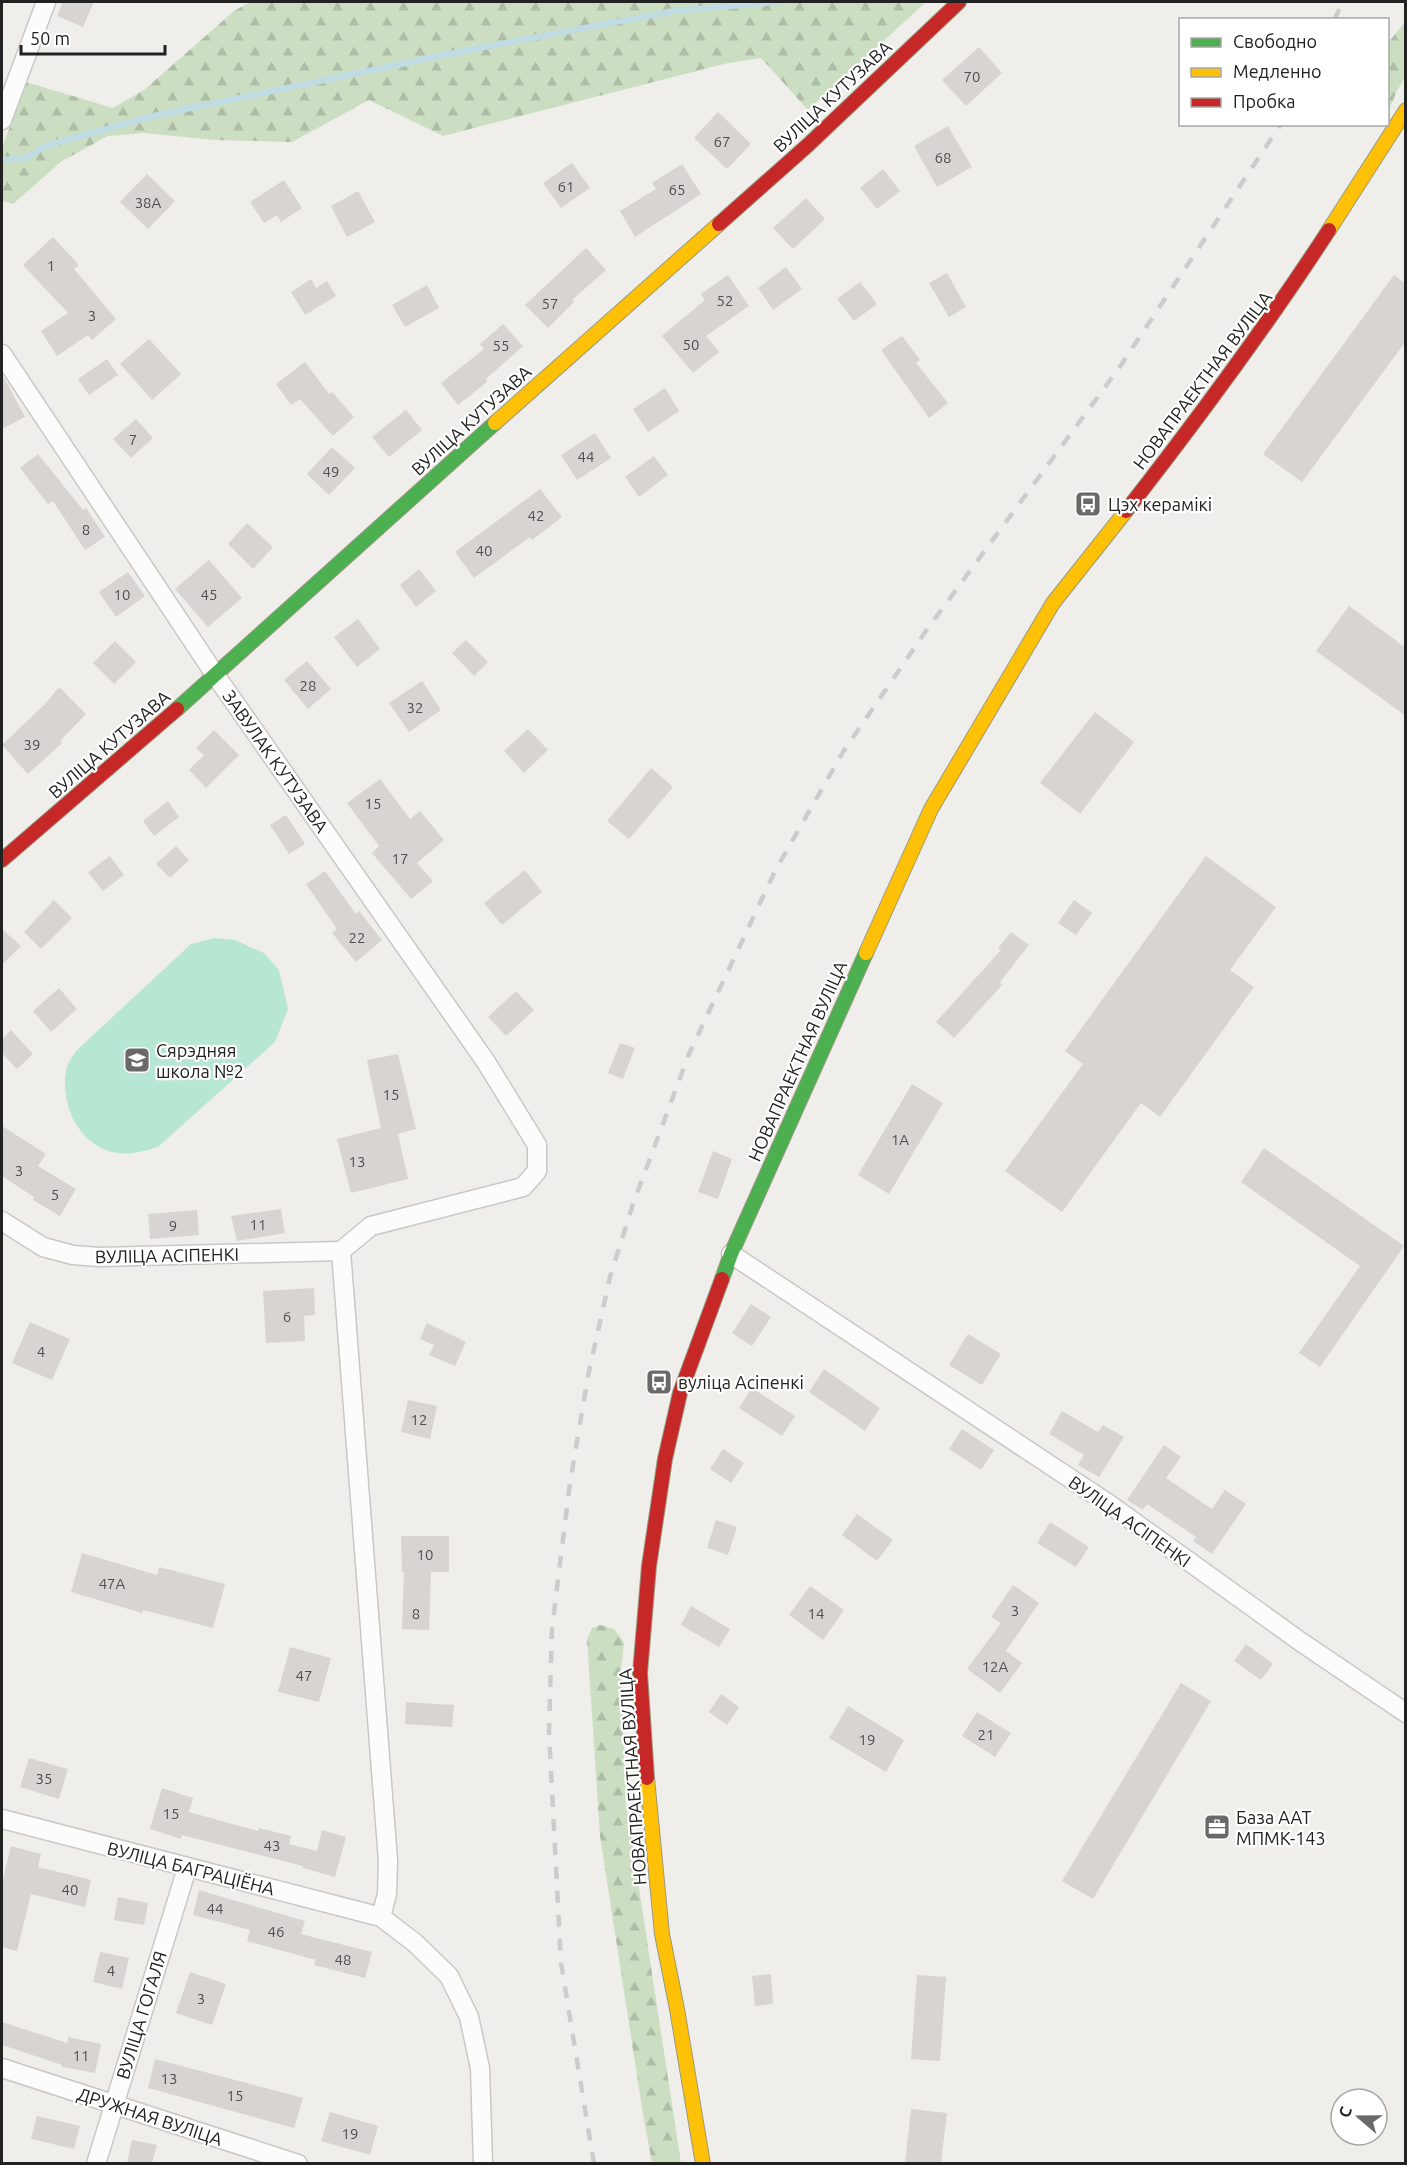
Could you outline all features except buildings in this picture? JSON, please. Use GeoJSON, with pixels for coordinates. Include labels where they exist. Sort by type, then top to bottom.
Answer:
{"type":"FeatureCollection","features":[{"type":"Feature","properties":{"kind":"street"},"geometry":{"type":"LineString","coordinates":[[2,120],[46,2]]}},
{"type":"Feature","properties":{"kind":"street","name":"ВУЛІЦА КУТУЗАВА"},"geometry":{"type":"LineString","coordinates":[[2,860],[216,676],[342,559],[808,145],[959,2]]}},
{"type":"Feature","properties":{"kind":"street","name":"НОВАПРАЕКТНАЯ ВУЛІЦА"},"geometry":{"type":"LineString","coordinates":[[702,2163],[677,2009],[662,1934],[646,1771],[640,1673],[649,1566],[664,1459],[680,1393],[731,1254],[931,809],[1053,603],[1176,447],[1283,301],[1406,110]]}},
{"type":"Feature","properties":{"kind":"street","name":"ЗАВУЛАК КУТУЗАВА"},"geometry":{"type":"LineString","coordinates":[[2,354],[216,676],[486,1062],[537,1145],[537,1171],[523,1187],[371,1226],[341,1251]]}},
{"type":"Feature","properties":{"kind":"street","name":"ВУЛІЦА АСІПЕНКІ"},"geometry":{"type":"LineString","coordinates":[[2,1221],[43,1247],[73,1255],[99,1257],[341,1251]]}},
{"type":"Feature","properties":{"kind":"street"},"geometry":{"type":"LineString","coordinates":[[341,1251],[388,1861],[387,1894],[381,1917],[415,1943],[449,1976],[469,2017],[480,2068],[483,2163]]}},
{"type":"Feature","properties":{"kind":"street","name":"ВУЛІЦА АСІПЕНКІ"},"geometry":{"type":"LineString","coordinates":[[731,1254],[1109,1504],[1301,1642],[1406,1713]]}},
{"type":"Feature","properties":{"kind":"street","name":"ВУЛІЦА БАГРАЦІЁНА"},"geometry":{"type":"LineString","coordinates":[[2,1819],[381,1917]]}},
{"type":"Feature","properties":{"kind":"street","name":"ВУЛІЦА ГОГАЛЯ"},"geometry":{"type":"LineString","coordinates":[[96,2163],[187,1868]]}},
{"type":"Feature","properties":{"kind":"street","name":"ДРУЖНАЯ ВУЛІЦА"},"geometry":{"type":"LineString","coordinates":[[2,2068],[298,2163]]}},
{"type":"Feature","properties":{"kind":"green space"},"geometry":{"type":"Polygon","coordinates":[[[250,2],[926,2],[808,110],[761,58],[728,63],[443,136],[369,100],[292,142],[215,140],[144,133],[108,136],[62,161],[13,204],[2,201],[2,148],[26,82],[113,108],[144,90],[234,11],[250,2]]]}},
{"type":"Feature","properties":{"kind":"green space"},"geometry":{"type":"Polygon","coordinates":[[[1405,22],[1405,77],[1389,110],[1389,42],[1405,22]]]}},
{"type":"Feature","properties":{"kind":"green space"},"geometry":{"type":"Polygon","coordinates":[[[215,938],[235,940],[264,953],[279,970],[288,1009],[275,1042],[158,1147],[117,1153],[93,1143],[75,1123],[70,1111],[65,1084],[67,1066],[76,1051],[191,944],[215,938]]]}},
{"type":"Feature","properties":{"kind":"green space"},"geometry":{"type":"Polygon","coordinates":[[[600,1625],[614,1629],[624,1642],[621,1670],[626,1803],[681,2163],[652,2163],[600,1836],[587,1639],[592,1628],[600,1625]]]}},
{"type":"Feature","properties":{"kind":"waterway"},"geometry":{"type":"LineString","coordinates":[[2,160],[26,158],[45,146],[153,116],[463,51],[674,11],[777,2]]}},
{"type":"Feature","properties":{"kind":"railway"},"geometry":{"type":"LineString","coordinates":[[1335,18],[1343,2]]}},
{"type":"Feature","properties":{"kind":"railway"},"geometry":{"type":"LineString","coordinates":[[594,2164],[561,1963],[549,1733],[552,1628],[570,1483],[588,1376],[610,1277],[633,1204],[689,1054],[775,871],[843,752],[928,628],[1119,368],[1280,126]]}},
{"type":"Feature","properties":{"kind":"traffic: fast"},"geometry":{"type":"LineString","coordinates":[[177,709],[495,423]]}},
{"type":"Feature","properties":{"kind":"traffic: fast"},"geometry":{"type":"LineString","coordinates":[[722,1279],[731,1254],[866,953]]}},
{"type":"Feature","properties":{"kind":"traffic: slow"},"geometry":{"type":"LineString","coordinates":[[1329,230],[1406,110]]}},
{"type":"Feature","properties":{"kind":"traffic: slow"},"geometry":{"type":"LineString","coordinates":[[495,423],[719,224]]}},
{"type":"Feature","properties":{"kind":"traffic: slow"},"geometry":{"type":"LineString","coordinates":[[866,953],[931,809],[1053,603],[1126,511]]}},
{"type":"Feature","properties":{"kind":"traffic: slow"},"geometry":{"type":"LineString","coordinates":[[647,1778],[662,1934],[703,2164]]}},
{"type":"Feature","properties":{"kind":"traffic: jam"},"geometry":{"type":"LineString","coordinates":[[719,224],[808,145],[959,2]]}},
{"type":"Feature","properties":{"kind":"traffic: jam"},"geometry":{"type":"LineString","coordinates":[[1126,511],[1230,373],[1329,230]]}},
{"type":"Feature","properties":{"kind":"traffic: jam"},"geometry":{"type":"LineString","coordinates":[[2,860],[177,709]]}},
{"type":"Feature","properties":{"kind":"traffic: jam"},"geometry":{"type":"LineString","coordinates":[[647,1778],[640,1673],[649,1566],[665,1459],[680,1393],[722,1279]]}},
{"type":"Feature","properties":{"kind":"place","name":"Цэх керамікі"},"geometry":{"type":"Point","coordinates":[1088,504]}},
{"type":"Feature","properties":{"kind":"place","name":"Сярэдняя школа №2"},"geometry":{"type":"Point","coordinates":[137,1060]}},
{"type":"Feature","properties":{"kind":"place","name":"вуліца Асіпенкі"},"geometry":{"type":"Point","coordinates":[659,1382]}},
{"type":"Feature","properties":{"kind":"place","name":"База ААТ МПМК-143"},"geometry":{"type":"Point","coordinates":[1217,1827]}}]}
